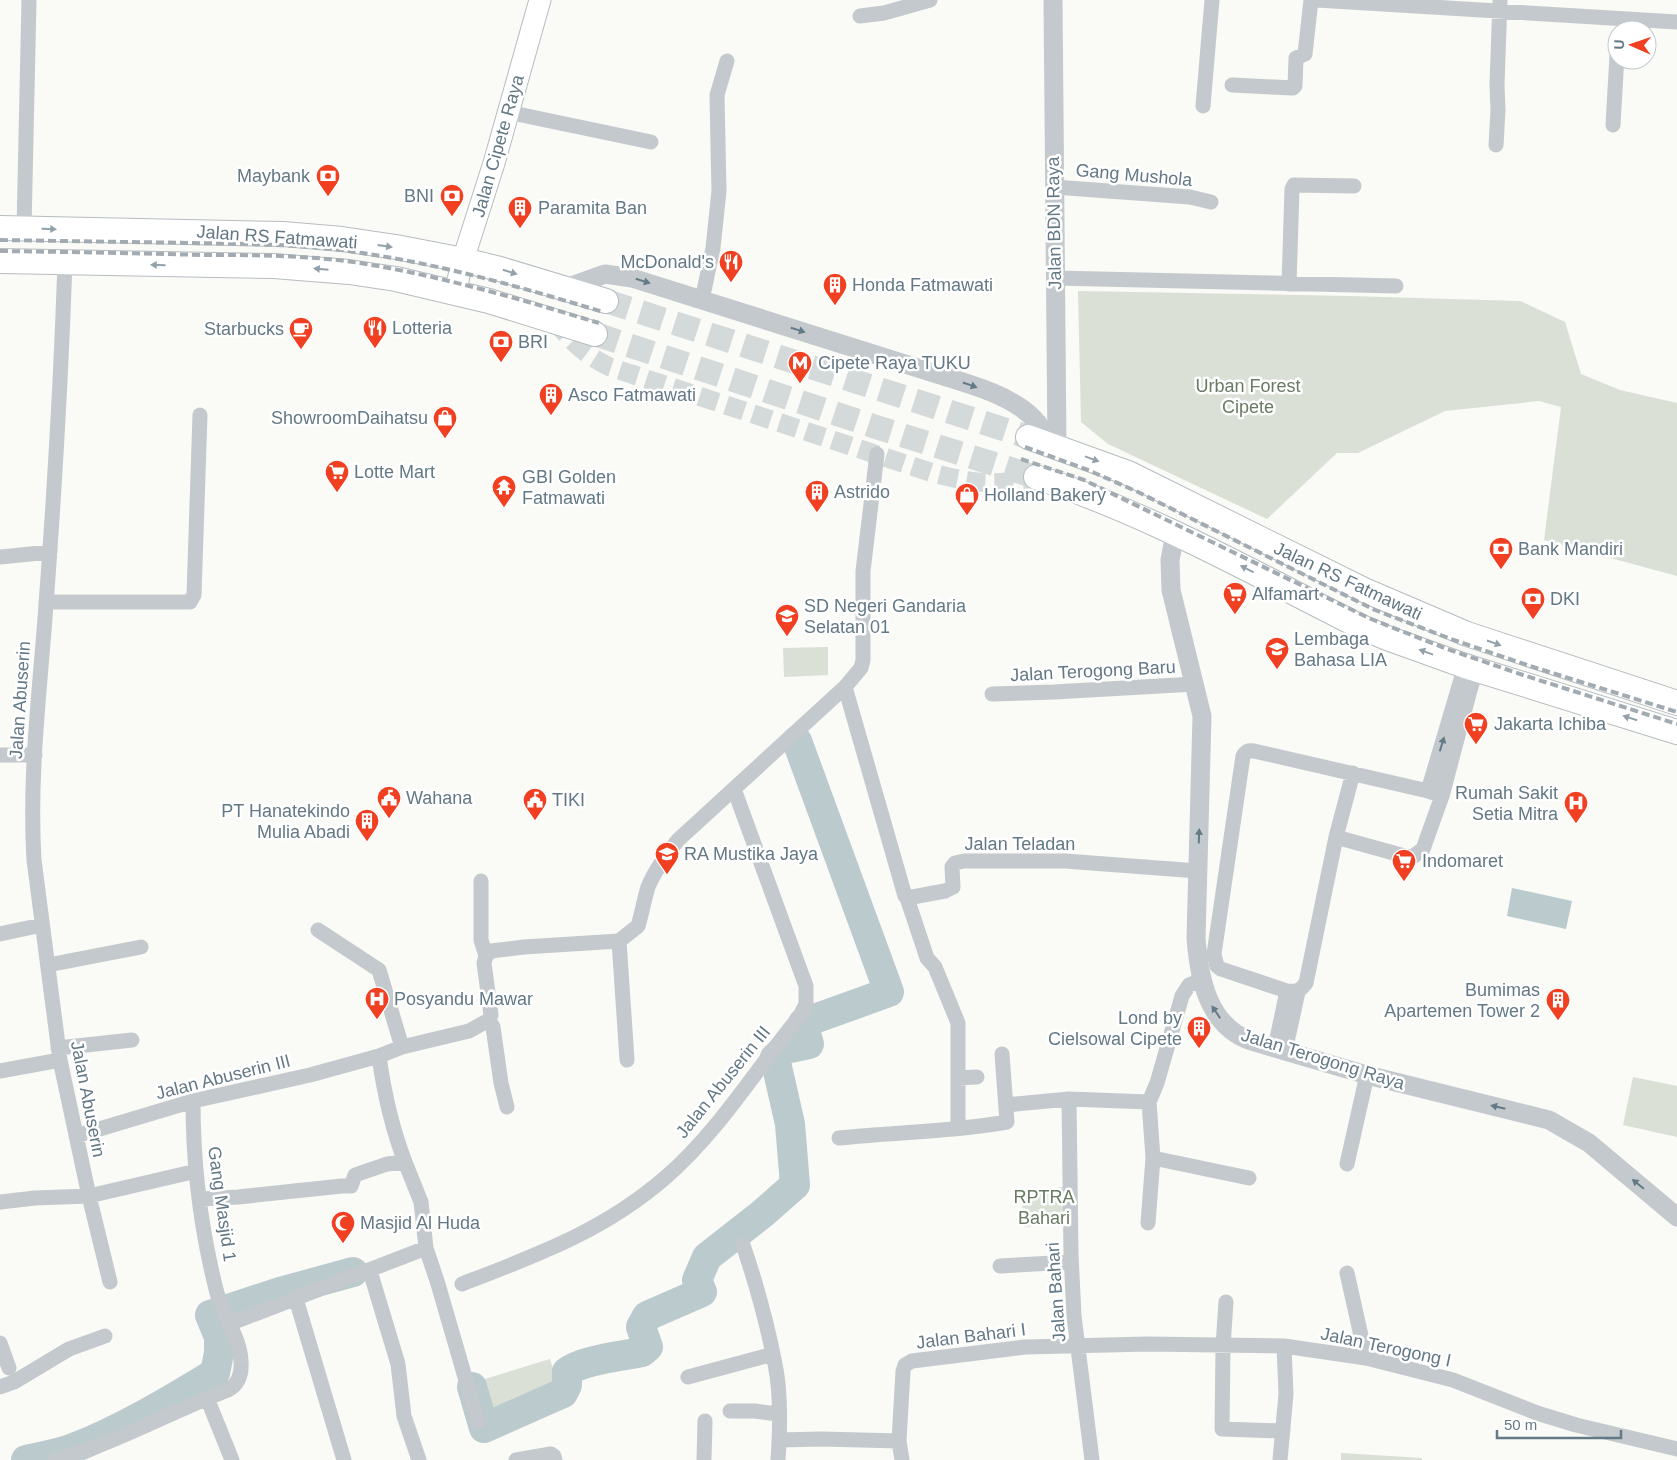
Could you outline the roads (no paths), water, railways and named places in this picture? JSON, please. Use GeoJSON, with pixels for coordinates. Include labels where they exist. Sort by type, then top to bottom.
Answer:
{"type":"FeatureCollection","features":[{"type":"Feature","properties":{"kind":"main road","name":"Jalan Cipete Raya"},"geometry":{"type":"LineString","coordinates":[[455,292],[540,0]]}},
{"type":"Feature","properties":{"kind":"main road","name":"Jalan RS Fatmawati"},"geometry":{"type":"LineString","coordinates":[[0,228],[283,234],[342,239],[463,260],[500,269],[606,302]]}},
{"type":"Feature","properties":{"kind":"main road","name":"Jalan RS Fatmawati"},"geometry":{"type":"LineString","coordinates":[[0,262],[304,268],[387,278],[489,301],[596,334]]}},
{"type":"Feature","properties":{"kind":"main road","name":"Jalan RS Fatmawati"},"geometry":{"type":"LineString","coordinates":[[1044,442],[1128,473],[1364,590],[1466,634],[1677,703]]}},
{"type":"Feature","properties":{"kind":"main road","name":"Jalan RS Fatmawati"},"geometry":{"type":"LineString","coordinates":[[1036,476],[1074,489],[1175,534],[1357,625],[1387,638],[1471,668],[1677,732]]}},
{"type":"Feature","properties":{"kind":"street"},"geometry":{"type":"LineString","coordinates":[[24,229],[29,0]]}},
{"type":"Feature","properties":{"kind":"street"},"geometry":{"type":"LineString","coordinates":[[860,16],[884,13],[930,0]]}},
{"type":"Feature","properties":{"kind":"street","name":"Jalan BDN Raya"},"geometry":{"type":"LineString","coordinates":[[1044,442],[1055,278],[1052,0]]}},
{"type":"Feature","properties":{"kind":"street"},"geometry":{"type":"LineString","coordinates":[[1203,106],[1212,0]]}},
{"type":"Feature","properties":{"kind":"street"},"geometry":{"type":"LineString","coordinates":[[1232,85],[1293,88],[1295,86],[1296,58],[1305,54],[1311,0]]}},
{"type":"Feature","properties":{"kind":"street"},"geometry":{"type":"LineString","coordinates":[[1317,0],[1500,5],[1607,23]]}},
{"type":"Feature","properties":{"kind":"street"},"geometry":{"type":"LineString","coordinates":[[1496,145],[1500,5]]}},
{"type":"Feature","properties":{"kind":"street"},"geometry":{"type":"LineString","coordinates":[[1657,23],[1677,22]]}},
{"type":"Feature","properties":{"kind":"street"},"geometry":{"type":"LineString","coordinates":[[702,300],[713,248],[719,191],[717,95],[727,61]]}},
{"type":"Feature","properties":{"kind":"street"},"geometry":{"type":"LineString","coordinates":[[1613,126],[1616,70]]}},
{"type":"Feature","properties":{"kind":"street"},"geometry":{"type":"LineString","coordinates":[[508,112],[651,142]]}},
{"type":"Feature","properties":{"kind":"street"},"geometry":{"type":"LineString","coordinates":[[1289,284],[1292,189],[1294,185],[1354,186]]}},
{"type":"Feature","properties":{"kind":"street","name":"Gang Mushola"},"geometry":{"type":"LineString","coordinates":[[1054,187],[1190,197],[1211,202]]}},
{"type":"Feature","properties":{"kind":"street","name":"Jalan Abuserin"},"geometry":{"type":"LineString","coordinates":[[65,262],[50,552],[35,755],[32,829],[34,860],[59,1054],[89,1196],[110,1282]]}},
{"type":"Feature","properties":{"kind":"street"},"geometry":{"type":"LineString","coordinates":[[563,289],[605,274],[632,278],[976,386],[1025,410],[1036,420],[1044,442]]}},
{"type":"Feature","properties":{"kind":"street"},"geometry":{"type":"LineString","coordinates":[[1055,278],[1396,286]]}},
{"type":"Feature","properties":{"kind":"street"},"geometry":{"type":"LineString","coordinates":[[46,602],[190,602],[194,595],[200,415]]}},
{"type":"Feature","properties":{"kind":"street"},"geometry":{"type":"LineString","coordinates":[[486,956],[493,950],[619,941],[638,926],[648,886],[665,856],[678,840],[845,687],[861,668],[865,650],[863,571],[877,454]]}},
{"type":"Feature","properties":{"kind":"street","name":"Jalan Terogong Raya"},"geometry":{"type":"LineString","coordinates":[[1175,534],[1170,560],[1171,590],[1202,716],[1196,938],[1198,962],[1206,996],[1216,1014],[1237,1036],[1280,1050],[1366,1075],[1534,1115],[1555,1123],[1589,1143],[1677,1215]]}},
{"type":"Feature","properties":{"kind":"street"},"geometry":{"type":"LineString","coordinates":[[0,557],[50,552]]}},
{"type":"Feature","properties":{"kind":"street"},"geometry":{"type":"LineString","coordinates":[[1336,837],[1408,857],[1414,856],[1423,849],[1435,793],[1468,694],[1471,668]]}},
{"type":"Feature","properties":{"kind":"street","name":"Jalan Terogong Baru"},"geometry":{"type":"LineString","coordinates":[[992,694],[1195,684]]}},
{"type":"Feature","properties":{"kind":"street"},"geometry":{"type":"LineString","coordinates":[[845,687],[905,896],[927,958],[935,967],[958,1023],[958,1128]]}},
{"type":"Feature","properties":{"kind":"street"},"geometry":{"type":"LineString","coordinates":[[1353,773],[1336,837],[1306,984],[1292,991],[1221,969],[1217,966],[1214,954],[1243,756],[1246,751],[1254,750],[1353,773],[1435,793]]}},
{"type":"Feature","properties":{"kind":"street"},"geometry":{"type":"LineString","coordinates":[[0,755],[35,755]]}},
{"type":"Feature","properties":{"kind":"street","name":"Jalan Abuserin III"},"geometry":{"type":"LineString","coordinates":[[462,1284],[579,1236],[616,1215],[646,1193],[667,1176],[691,1152],[730,1106],[800,1016],[806,1004],[806,986],[734,789]]}},
{"type":"Feature","properties":{"kind":"street","name":"Jalan Teladan"},"geometry":{"type":"LineString","coordinates":[[907,898],[945,891],[953,887],[952,867],[955,863],[964,861],[1066,861],[1198,871]]}},
{"type":"Feature","properties":{"kind":"street"},"geometry":{"type":"LineString","coordinates":[[481,881],[481,940],[486,956],[484,964],[491,1015],[489,1020],[493,1027],[506,1107]]}},
{"type":"Feature","properties":{"kind":"street"},"geometry":{"type":"LineString","coordinates":[[0,934],[42,925]]}},
{"type":"Feature","properties":{"kind":"street"},"geometry":{"type":"LineString","coordinates":[[318,930],[379,970],[402,1047]]}},
{"type":"Feature","properties":{"kind":"street"},"geometry":{"type":"LineString","coordinates":[[619,941],[627,1060]]}},
{"type":"Feature","properties":{"kind":"street"},"geometry":{"type":"LineString","coordinates":[[48,966],[141,947]]}},
{"type":"Feature","properties":{"kind":"street"},"geometry":{"type":"LineString","coordinates":[[1148,1223],[1153,1158],[1148,1102],[1157,1083],[1182,996],[1189,984],[1202,980]]}},
{"type":"Feature","properties":{"kind":"street"},"geometry":{"type":"LineString","coordinates":[[1280,1050],[1292,991]]}},
{"type":"Feature","properties":{"kind":"street","name":"Jalan Abuserin III"},"geometry":{"type":"LineString","coordinates":[[76,1136],[193,1100],[310,1075],[379,1056],[402,1047],[469,1031],[489,1020]]}},
{"type":"Feature","properties":{"kind":"street"},"geometry":{"type":"LineString","coordinates":[[0,1071],[59,1054],[132,1040]]}},
{"type":"Feature","properties":{"kind":"street"},"geometry":{"type":"LineString","coordinates":[[839,1138],[1008,1122],[1002,1054]]}},
{"type":"Feature","properties":{"kind":"street"},"geometry":{"type":"LineString","coordinates":[[379,1056],[383,1089],[389,1115],[421,1202],[425,1244],[478,1422]]}},
{"type":"Feature","properties":{"kind":"street"},"geometry":{"type":"LineString","coordinates":[[1347,1164],[1366,1075]]}},
{"type":"Feature","properties":{"kind":"street"},"geometry":{"type":"LineString","coordinates":[[958,1078],[977,1077]]}},
{"type":"Feature","properties":{"kind":"street"},"geometry":{"type":"LineString","coordinates":[[1006,1105],[1069,1099],[1148,1102]]}},
{"type":"Feature","properties":{"kind":"street","name":"Jalan Bahari"},"geometry":{"type":"LineString","coordinates":[[1069,1099],[1071,1262],[1074,1316],[1092,1460]]}},
{"type":"Feature","properties":{"kind":"street","name":"Gang Masjid 1"},"geometry":{"type":"LineString","coordinates":[[55,1460],[83,1452],[234,1387],[241,1371],[238,1345],[217,1295],[208,1248],[197,1172],[193,1100]]}},
{"type":"Feature","properties":{"kind":"street"},"geometry":{"type":"LineString","coordinates":[[1153,1158],[1248,1178]]}},
{"type":"Feature","properties":{"kind":"street"},"geometry":{"type":"LineString","coordinates":[[201,1199],[238,1198],[342,1186],[349,1187],[354,1175],[387,1164],[405,1162]]}},
{"type":"Feature","properties":{"kind":"street"},"geometry":{"type":"LineString","coordinates":[[0,1202],[35,1198],[89,1196],[188,1173]]}},
{"type":"Feature","properties":{"kind":"street"},"geometry":{"type":"LineString","coordinates":[[227,1318],[296,1299],[370,1271],[425,1244]]}},
{"type":"Feature","properties":{"kind":"street"},"geometry":{"type":"LineString","coordinates":[[743,1245],[762,1304],[776,1372],[778,1460]]}},
{"type":"Feature","properties":{"kind":"street"},"geometry":{"type":"LineString","coordinates":[[1000,1266],[1071,1262]]}},
{"type":"Feature","properties":{"kind":"street"},"geometry":{"type":"LineString","coordinates":[[370,1271],[398,1364],[404,1416],[419,1460]]}},
{"type":"Feature","properties":{"kind":"street"},"geometry":{"type":"LineString","coordinates":[[1347,1272],[1366,1358]]}},
{"type":"Feature","properties":{"kind":"street"},"geometry":{"type":"LineString","coordinates":[[296,1299],[344,1460]]}},
{"type":"Feature","properties":{"kind":"street"},"geometry":{"type":"LineString","coordinates":[[1226,1302],[1223,1346],[1222,1430],[1283,1431]]}},
{"type":"Feature","properties":{"kind":"street"},"geometry":{"type":"LineString","coordinates":[[0,1387],[14,1382],[69,1349],[105,1336]]}},
{"type":"Feature","properties":{"kind":"street"},"geometry":{"type":"LineString","coordinates":[[0,1343],[9,1368]]}},
{"type":"Feature","properties":{"kind":"street","name":"Jalan Terogong I"},"geometry":{"type":"LineString","coordinates":[[1078,1345],[1284,1346],[1366,1358],[1452,1380],[1537,1413],[1576,1425],[1677,1449]]}},
{"type":"Feature","properties":{"kind":"street","name":"Jalan Bahari I"},"geometry":{"type":"LineString","coordinates":[[902,1460],[899,1441],[903,1371],[905,1365],[912,1361],[1025,1347],[1078,1345]]}},
{"type":"Feature","properties":{"kind":"street"},"geometry":{"type":"LineString","coordinates":[[1280,1460],[1286,1394],[1284,1346]]}},
{"type":"Feature","properties":{"kind":"street"},"geometry":{"type":"LineString","coordinates":[[688,1377],[772,1354]]}},
{"type":"Feature","properties":{"kind":"street"},"geometry":{"type":"LineString","coordinates":[[207,1398],[232,1460]]}},
{"type":"Feature","properties":{"kind":"street"},"geometry":{"type":"LineString","coordinates":[[730,1411],[754,1410],[778,1414]]}},
{"type":"Feature","properties":{"kind":"street"},"geometry":{"type":"LineString","coordinates":[[704,1460],[705,1421]]}},
{"type":"Feature","properties":{"kind":"street"},"geometry":{"type":"LineString","coordinates":[[779,1440],[899,1441]]}},
{"type":"Feature","properties":{"kind":"street"},"geometry":{"type":"LineString","coordinates":[[516,1460],[551,1454],[555,1460]]}},
{"type":"Feature","properties":{"kind":"waterway"},"geometry":{"type":"LineString","coordinates":[[472,1387],[484,1428],[563,1393],[567,1385],[567,1372],[573,1368],[592,1361],[642,1352],[648,1347],[641,1327],[647,1316],[702,1292],[697,1280],[707,1257],[762,1214],[795,1185],[790,1124],[775,1058],[785,1049],[809,1044],[803,1023],[889,992],[797,741]]}},
{"type":"Feature","properties":{"kind":"waterway"},"geometry":{"type":"LineString","coordinates":[[26,1460],[66,1451],[108,1433],[215,1373],[219,1353],[219,1337],[210,1315],[280,1292],[353,1272]]}},
{"type":"Feature","properties":{"kind":"tunnel"},"geometry":{"type":"LineString","coordinates":[[606,301],[1028,437]]}},
{"type":"Feature","properties":{"kind":"tunnel"},"geometry":{"type":"LineString","coordinates":[[554,320],[579,347],[610,367],[933,473],[959,479],[996,483],[1036,477]]}},
{"type":"Feature","properties":{"kind":"tunnel"},"geometry":{"type":"LineString","coordinates":[[595,334],[879,428],[1036,477]]}},
{"type":"Feature","properties":{"kind":"railway"},"geometry":{"type":"LineString","coordinates":[[0,240],[256,244],[341,250],[393,258],[453,271],[514,286],[603,312]]}},
{"type":"Feature","properties":{"kind":"railway"},"geometry":{"type":"LineString","coordinates":[[0,251],[261,255],[340,260],[390,268],[450,281],[599,323]]}},
{"type":"Feature","properties":{"kind":"railway"},"geometry":{"type":"LineString","coordinates":[[1025,447],[1088,470],[1138,492],[1375,610],[1527,665],[1677,712]]}},
{"type":"Feature","properties":{"kind":"railway"},"geometry":{"type":"LineString","coordinates":[[1021,459],[1084,480],[1371,619],[1447,649],[1677,724]]}},
{"type":"Feature","properties":{"kind":"place","name":"Maybank"},"geometry":{"type":"Point","coordinates":[328,197]}},
{"type":"Feature","properties":{"kind":"place","name":"BNI"},"geometry":{"type":"Point","coordinates":[452,217]}},
{"type":"Feature","properties":{"kind":"place","name":"Paramita Ban"},"geometry":{"type":"Point","coordinates":[520,229]}},
{"type":"Feature","properties":{"kind":"place","name":"McDonald's"},"geometry":{"type":"Point","coordinates":[731,283]}},
{"type":"Feature","properties":{"kind":"place","name":"Honda Fatmawati"},"geometry":{"type":"Point","coordinates":[835,306]}},
{"type":"Feature","properties":{"kind":"place","name":"Lotteria"},"geometry":{"type":"Point","coordinates":[375,349]}},
{"type":"Feature","properties":{"kind":"place","name":"Starbucks"},"geometry":{"type":"Point","coordinates":[301,350]}},
{"type":"Feature","properties":{"kind":"place","name":"BRI"},"geometry":{"type":"Point","coordinates":[501,363]}},
{"type":"Feature","properties":{"kind":"place","name":"Cipete Raya TUKU"},"geometry":{"type":"Point","coordinates":[800,384]}},
{"type":"Feature","properties":{"kind":"place","name":"Asco Fatmawati"},"geometry":{"type":"Point","coordinates":[551,416]}},
{"type":"Feature","properties":{"kind":"place","name":"ShowroomDaihatsu"},"geometry":{"type":"Point","coordinates":[445,439]}},
{"type":"Feature","properties":{"kind":"place","name":"Lotte Mart"},"geometry":{"type":"Point","coordinates":[337,493]}},
{"type":"Feature","properties":{"kind":"place","name":"GBI Golden Fatmawati"},"geometry":{"type":"Point","coordinates":[504,508]}},
{"type":"Feature","properties":{"kind":"place","name":"Astrido"},"geometry":{"type":"Point","coordinates":[817,513]}},
{"type":"Feature","properties":{"kind":"place","name":"Holland Bakery"},"geometry":{"type":"Point","coordinates":[967,516]}},
{"type":"Feature","properties":{"kind":"place","name":"Bank Mandiri"},"geometry":{"type":"Point","coordinates":[1501,570]}},
{"type":"Feature","properties":{"kind":"place","name":"Alfamart"},"geometry":{"type":"Point","coordinates":[1235,615]}},
{"type":"Feature","properties":{"kind":"place","name":"DKI"},"geometry":{"type":"Point","coordinates":[1533,620]}},
{"type":"Feature","properties":{"kind":"place","name":"SD Negeri Gandaria Selatan 01"},"geometry":{"type":"Point","coordinates":[787,637]}},
{"type":"Feature","properties":{"kind":"place","name":"Lembaga Bahasa LIA"},"geometry":{"type":"Point","coordinates":[1277,670]}},
{"type":"Feature","properties":{"kind":"place","name":"Jakarta Ichiba"},"geometry":{"type":"Point","coordinates":[1476,745]}},
{"type":"Feature","properties":{"kind":"place","name":"Wahana"},"geometry":{"type":"Point","coordinates":[389,819]}},
{"type":"Feature","properties":{"kind":"place","name":"TIKI"},"geometry":{"type":"Point","coordinates":[535,821]}},
{"type":"Feature","properties":{"kind":"place","name":"Rumah Sakit Setia Mitra"},"geometry":{"type":"Point","coordinates":[1576,824]}},
{"type":"Feature","properties":{"kind":"place","name":"PT Hanatekindo Mulia Abadi"},"geometry":{"type":"Point","coordinates":[367,842]}},
{"type":"Feature","properties":{"kind":"place","name":"RA Mustika Jaya"},"geometry":{"type":"Point","coordinates":[667,875]}},
{"type":"Feature","properties":{"kind":"place","name":"Indomaret"},"geometry":{"type":"Point","coordinates":[1404,882]}},
{"type":"Feature","properties":{"kind":"place","name":"Posyandu Mawar"},"geometry":{"type":"Point","coordinates":[377,1020]}},
{"type":"Feature","properties":{"kind":"place","name":"Bumimas Apartemen Tower 2"},"geometry":{"type":"Point","coordinates":[1558,1021]}},
{"type":"Feature","properties":{"kind":"place","name":"Lond by Cielsowal Cipete"},"geometry":{"type":"Point","coordinates":[1199,1049]}},
{"type":"Feature","properties":{"kind":"place","name":"Masjid Al Huda"},"geometry":{"type":"Point","coordinates":[343,1244]}},
{"type":"Feature","properties":{"kind":"park label","name":"Urban Forest Cipete"},"geometry":{"type":"Point","coordinates":[1248,396]}},
{"type":"Feature","properties":{"kind":"park label","name":"RPTRA Bahari"},"geometry":{"type":"Point","coordinates":[1044,1207]}}]}
